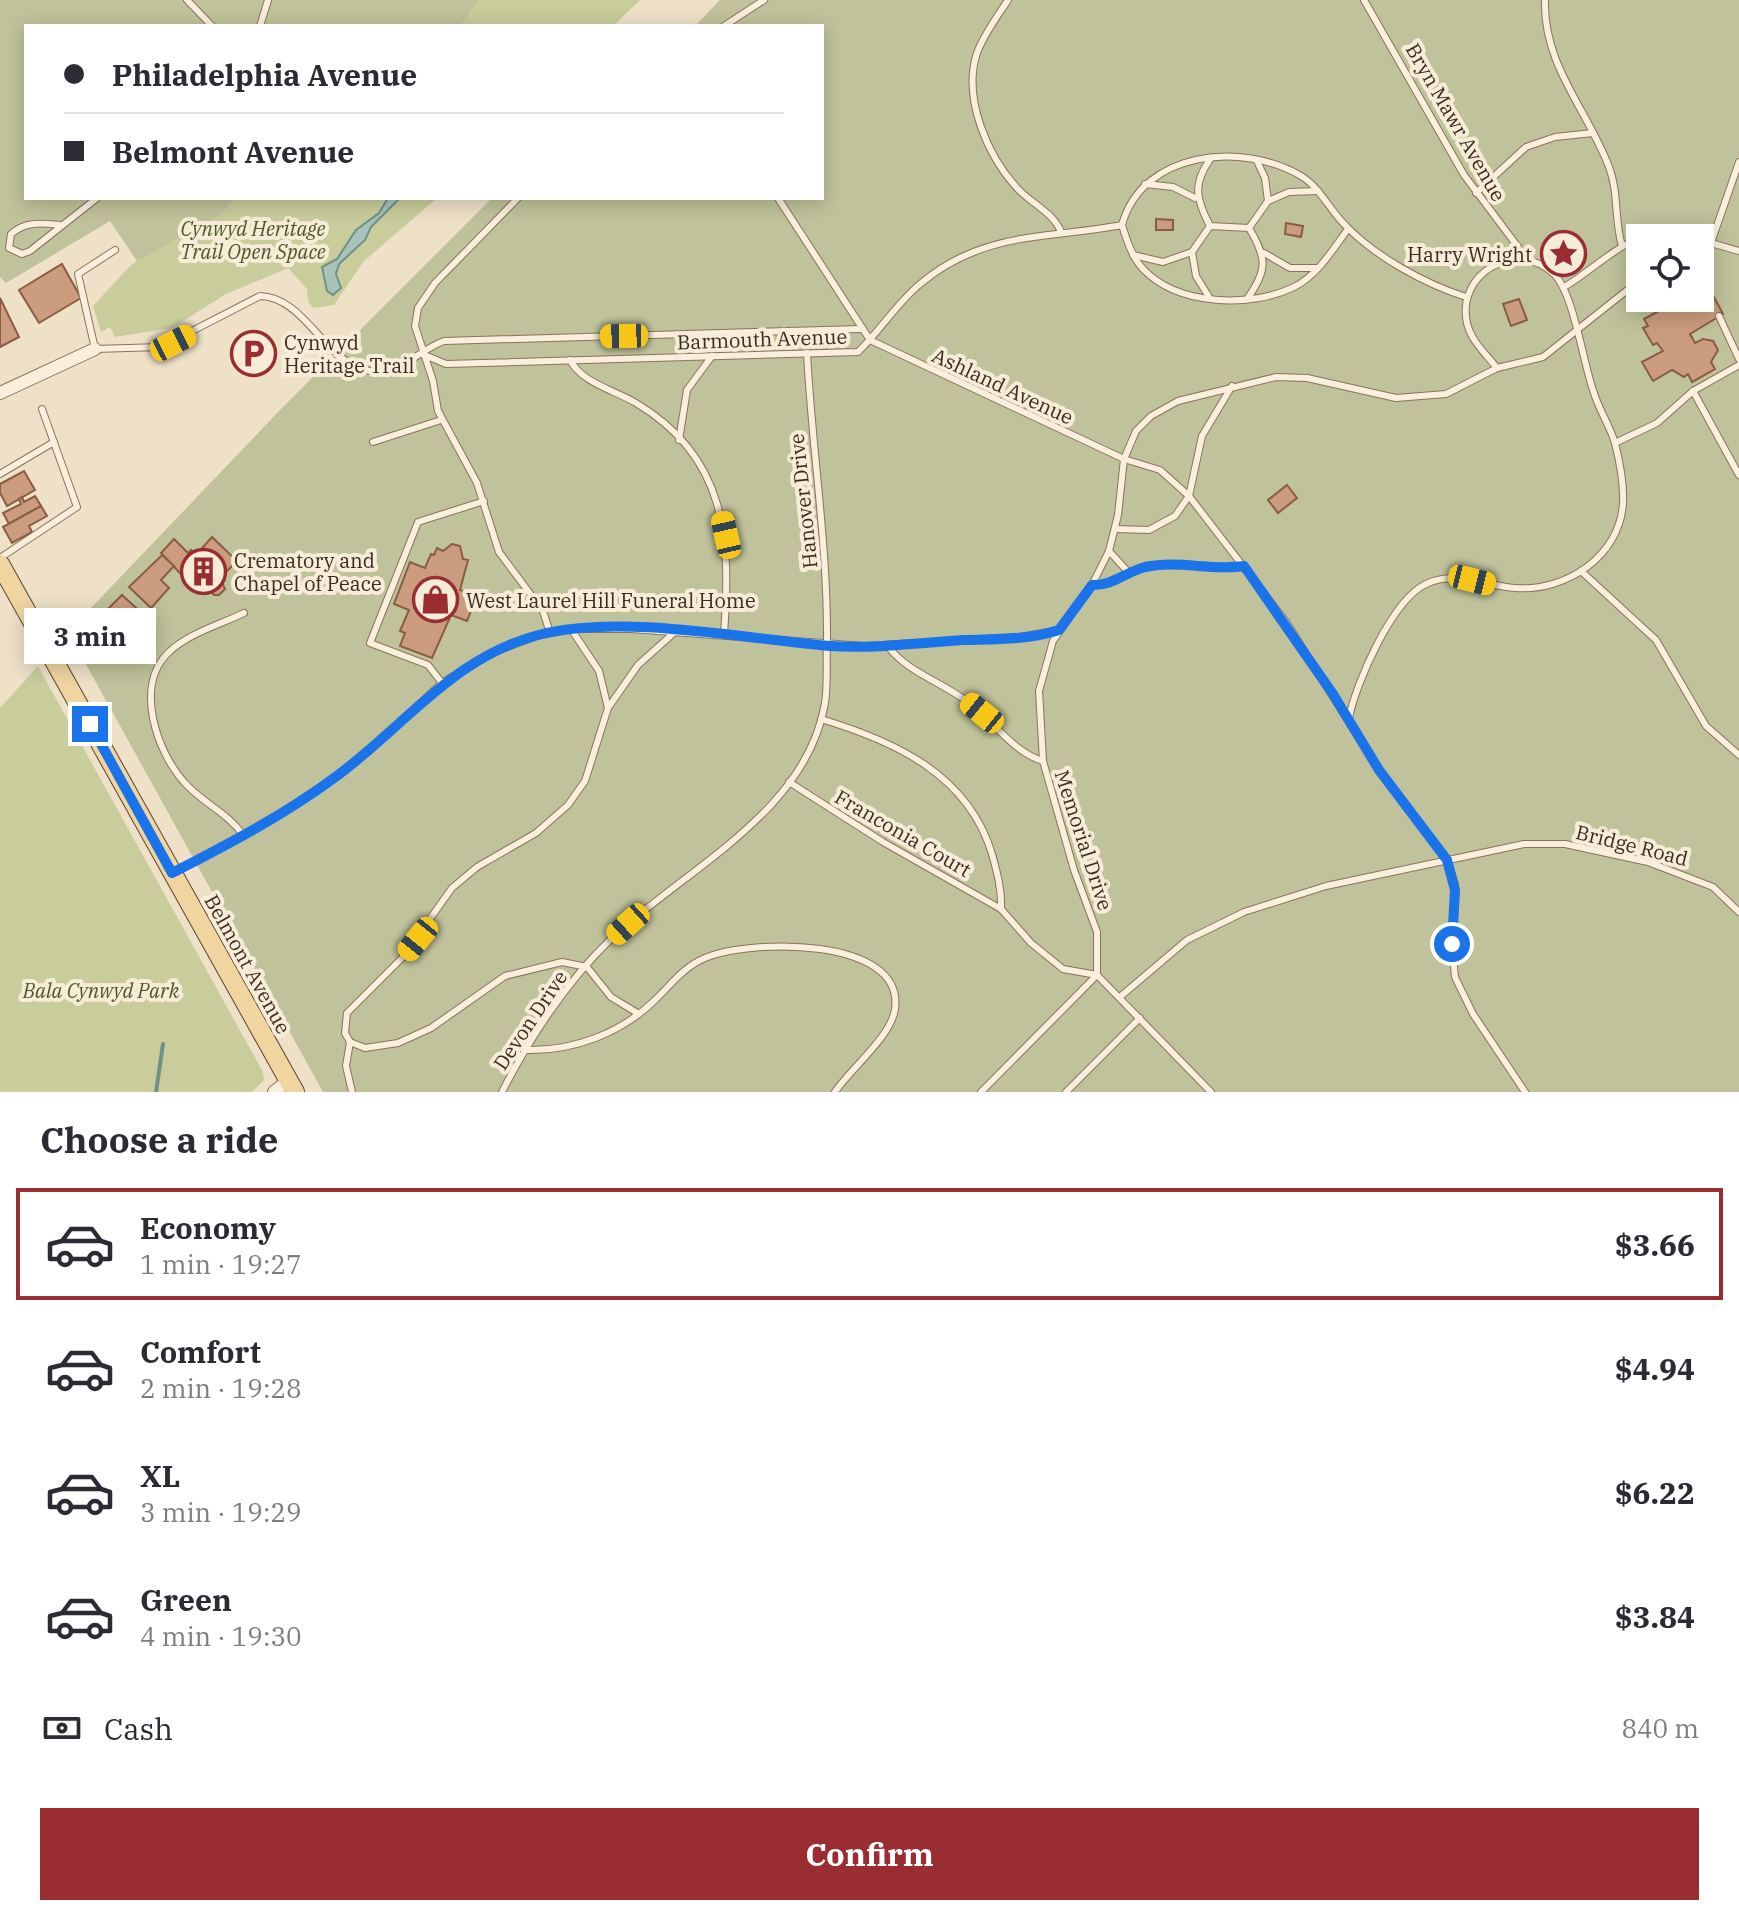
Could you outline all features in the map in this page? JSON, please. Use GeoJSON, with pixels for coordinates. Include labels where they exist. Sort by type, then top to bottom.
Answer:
{"type":"FeatureCollection","features":[{"type":"Feature","properties":{"kind":"main road","name":"Belmont Avenue"},"geometry":{"type":"LineString","coordinates":[[0,561],[286,1088]]}},
{"type":"Feature","properties":{"kind":"street"},"geometry":{"type":"LineString","coordinates":[[0,393],[95,349]]}},
{"type":"Feature","properties":{"kind":"lane"},"geometry":{"type":"LineString","coordinates":[[187,0],[210,24]]}},
{"type":"Feature","properties":{"kind":"lane"},"geometry":{"type":"LineString","coordinates":[[261,24],[268,0]]}},
{"type":"Feature","properties":{"kind":"lane"},"geometry":{"type":"LineString","coordinates":[[727,24],[764,0]]}},
{"type":"Feature","properties":{"kind":"lane"},"geometry":{"type":"LineString","coordinates":[[1008,0],[975,60],[977,110],[1003,170],[1027,198],[1055,221],[1061,232]]}},
{"type":"Feature","properties":{"kind":"lane","name":"Bryn Mawr Avenue"},"geometry":{"type":"LineString","coordinates":[[1364,0],[1476,193],[1513,240],[1521,259]]}},
{"type":"Feature","properties":{"kind":"lane"},"geometry":{"type":"LineString","coordinates":[[1545,0],[1547,33],[1555,61],[1613,178],[1622,246]]}},
{"type":"Feature","properties":{"kind":"lane"},"geometry":{"type":"LineString","coordinates":[[1476,193],[1526,147],[1555,137],[1593,133]]}},
{"type":"Feature","properties":{"kind":"lane"},"geometry":{"type":"LineString","coordinates":[[1348,229],[1318,268],[1295,286],[1247,299],[1209,298],[1157,280],[1133,255],[1122,225],[1129,206],[1145,184],[1169,168],[1232,156],[1257,161],[1303,177],[1348,229],[1418,276],[1466,297]]}},
{"type":"Feature","properties":{"kind":"lane"},"geometry":{"type":"LineString","coordinates":[[1195,198],[1198,177],[1211,158]]}},
{"type":"Feature","properties":{"kind":"lane"},"geometry":{"type":"LineString","coordinates":[[1257,161],[1265,178],[1268,201]]}},
{"type":"Feature","properties":{"kind":"lane"},"geometry":{"type":"LineString","coordinates":[[1714,234],[1739,162]]}},
{"type":"Feature","properties":{"kind":"lane"},"geometry":{"type":"LineString","coordinates":[[1145,184],[1173,187],[1195,198],[1210,226]]}},
{"type":"Feature","properties":{"kind":"lane"},"geometry":{"type":"LineString","coordinates":[[1249,228],[1268,201],[1289,192],[1318,191]]}},
{"type":"Feature","properties":{"kind":"lane"},"geometry":{"type":"LineString","coordinates":[[60,225],[28,223],[19,227],[11,234],[9,248],[22,254],[30,251],[94,200]]}},
{"type":"Feature","properties":{"kind":"lane"},"geometry":{"type":"LineString","coordinates":[[516,200],[424,297],[415,326],[441,420],[484,501],[499,552],[543,611],[550,633]]}},
{"type":"Feature","properties":{"kind":"lane"},"geometry":{"type":"LineString","coordinates":[[779,200],[860,329],[870,340],[908,295],[949,263],[1004,241],[1122,225]]}},
{"type":"Feature","properties":{"kind":"lane"},"geometry":{"type":"LineString","coordinates":[[1210,226],[1249,228]]}},
{"type":"Feature","properties":{"kind":"lane"},"geometry":{"type":"LineString","coordinates":[[1133,255],[1163,262],[1192,252],[1210,226]]}},
{"type":"Feature","properties":{"kind":"lane"},"geometry":{"type":"LineString","coordinates":[[1249,228],[1264,253],[1290,268],[1318,268]]}},
{"type":"Feature","properties":{"kind":"lane"},"geometry":{"type":"LineString","coordinates":[[1564,287],[1591,272],[1626,243]]}},
{"type":"Feature","properties":{"kind":"lane"},"geometry":{"type":"LineString","coordinates":[[1714,244],[1739,251]]}},
{"type":"Feature","properties":{"kind":"lane"},"geometry":{"type":"LineString","coordinates":[[115,250],[78,274],[95,349],[161,347],[260,296],[277,299],[342,358],[361,368],[383,371],[422,354]]}},
{"type":"Feature","properties":{"kind":"lane"},"geometry":{"type":"LineString","coordinates":[[1192,252],[1196,276],[1209,298]]}},
{"type":"Feature","properties":{"kind":"lane"},"geometry":{"type":"LineString","coordinates":[[1247,299],[1260,278],[1264,253]]}},
{"type":"Feature","properties":{"kind":"lane"},"geometry":{"type":"LineString","coordinates":[[1497,368],[1468,328],[1466,297],[1489,267],[1521,259],[1546,268],[1564,287],[1594,394],[1615,443],[1623,489],[1621,518],[1608,546],[1581,571],[1530,588],[1453,578],[1425,584],[1404,603],[1391,623],[1356,690],[1348,719],[1379,770],[1447,860],[1455,884],[1452,958],[1455,977],[1473,1014],[1525,1092]]}},
{"type":"Feature","properties":{"kind":"lane","name":"Memorial Drive"},"geometry":{"type":"LineString","coordinates":[[1097,975],[1097,932],[1066,843],[1043,761],[1039,691],[1044,664],[1059,630],[1092,585],[1109,551],[1116,529],[1124,459],[1136,431],[1151,416],[1178,401],[1232,386],[1291,377],[1378,395],[1428,397],[1461,389],[1497,368],[1543,357],[1626,291]]}},
{"type":"Feature","properties":{"kind":"lane"},"geometry":{"type":"LineString","coordinates":[[1615,443],[1668,416],[1693,391],[1739,362],[1719,316]]}},
{"type":"Feature","properties":{"kind":"lane","name":"Barmouth Avenue"},"geometry":{"type":"LineString","coordinates":[[422,354],[444,341],[860,329]]}},
{"type":"Feature","properties":{"kind":"lane","name":"Barmouth Avenue"},"geometry":{"type":"LineString","coordinates":[[422,354],[446,364],[858,352],[870,340]]}},
{"type":"Feature","properties":{"kind":"lane","name":"Ashland Avenue"},"geometry":{"type":"LineString","coordinates":[[870,340],[1124,459],[1160,470],[1189,496],[1244,566],[1348,719]]}},
{"type":"Feature","properties":{"kind":"lane","name":"Hanover Drive"},"geometry":{"type":"LineString","coordinates":[[789,782],[821,719],[826,691],[825,549],[814,470],[807,353]]}},
{"type":"Feature","properties":{"kind":"lane"},"geometry":{"type":"LineString","coordinates":[[679,440],[683,399],[712,356]]}},
{"type":"Feature","properties":{"kind":"lane"},"geometry":{"type":"LineString","coordinates":[[570,360],[577,371],[644,408],[679,440],[706,477],[724,527],[728,560],[724,634]]}},
{"type":"Feature","properties":{"kind":"lane"},"geometry":{"type":"LineString","coordinates":[[1116,529],[1149,530],[1166,524],[1189,496],[1202,436],[1232,386]]}},
{"type":"Feature","properties":{"kind":"lane"},"geometry":{"type":"LineString","coordinates":[[1693,391],[1739,475]]}},
{"type":"Feature","properties":{"kind":"lane"},"geometry":{"type":"LineString","coordinates":[[0,561],[77,507],[42,409]]}},
{"type":"Feature","properties":{"kind":"lane"},"geometry":{"type":"LineString","coordinates":[[373,442],[441,420]]}},
{"type":"Feature","properties":{"kind":"lane"},"geometry":{"type":"LineString","coordinates":[[0,474],[54,442]]}},
{"type":"Feature","properties":{"kind":"lane"},"geometry":{"type":"LineString","coordinates":[[442,683],[428,665],[370,643],[418,522],[484,501]]}},
{"type":"Feature","properties":{"kind":"lane"},"geometry":{"type":"LineString","coordinates":[[1109,551],[1129,573]]}},
{"type":"Feature","properties":{"kind":"lane"},"geometry":{"type":"LineString","coordinates":[[1092,585],[1107,584],[1129,573],[1175,563],[1244,566]]}},
{"type":"Feature","properties":{"kind":"lane"},"geometry":{"type":"LineString","coordinates":[[1581,571],[1656,640],[1706,726],[1739,755]]}},
{"type":"Feature","properties":{"kind":"lane"},"geometry":{"type":"LineString","coordinates":[[243,835],[232,820],[195,793],[176,771],[158,733],[151,696],[157,668],[168,653],[244,613]]}},
{"type":"Feature","properties":{"kind":"lane"},"geometry":{"type":"LineString","coordinates":[[571,629],[599,671],[608,708]]}},
{"type":"Feature","properties":{"kind":"lane"},"geometry":{"type":"LineString","coordinates":[[172,873],[243,835],[352,765],[442,683],[491,653],[550,633],[571,629],[676,631],[827,645],[887,645],[1020,637],[1059,630]]}},
{"type":"Feature","properties":{"kind":"lane"},"geometry":{"type":"LineString","coordinates":[[352,1092],[346,1066],[350,1042],[344,1027],[347,1013],[402,958],[452,888],[477,867],[536,833],[578,793],[592,764],[608,708],[638,665],[676,631]]}},
{"type":"Feature","properties":{"kind":"lane"},"geometry":{"type":"LineString","coordinates":[[887,645],[911,668],[967,701],[1025,754],[1043,761]]}},
{"type":"Feature","properties":{"kind":"lane","name":"Franconia Court"},"geometry":{"type":"LineString","coordinates":[[821,719],[893,743],[955,790],[976,817],[990,848],[1000,886],[1001,909]]}},
{"type":"Feature","properties":{"kind":"lane","name":"Franconia Court"},"geometry":{"type":"LineString","coordinates":[[789,782],[883,842],[1001,909],[1054,963],[1073,973],[1097,975]]}},
{"type":"Feature","properties":{"kind":"lane","name":"Devon Drive"},"geometry":{"type":"LineString","coordinates":[[502,1092],[527,1050],[606,944],[664,891],[741,836],[789,782]]}},
{"type":"Feature","properties":{"kind":"lane","name":"Bridge Road"},"geometry":{"type":"LineString","coordinates":[[1121,996],[1170,952],[1223,921],[1297,894],[1524,844],[1550,842],[1648,862],[1703,881],[1739,912]]}},
{"type":"Feature","properties":{"kind":"lane"},"geometry":{"type":"LineString","coordinates":[[527,1050],[553,1049],[589,1040],[639,1014],[680,973],[723,952],[791,947],[825,950],[871,964],[892,985],[895,1003],[893,1018],[885,1033],[835,1092]]}},
{"type":"Feature","properties":{"kind":"lane"},"geometry":{"type":"LineString","coordinates":[[350,1042],[365,1048],[380,1047],[416,1036],[505,976],[562,962],[587,967],[611,997],[639,1014]]}},
{"type":"Feature","properties":{"kind":"lane"},"geometry":{"type":"LineString","coordinates":[[981,1092],[1097,975],[1121,996],[1211,1092]]}},
{"type":"Feature","properties":{"kind":"lane"},"geometry":{"type":"LineString","coordinates":[[1066,1092],[1140,1018]]}},
{"type":"Feature","properties":{"kind":"green space"},"geometry":{"type":"Polygon","coordinates":[[[0,0],[478,0],[461,24],[24,24],[24,200],[233,200],[221,214],[137,261],[110,221],[6,283],[0,277],[0,0]]]}},
{"type":"Feature","properties":{"kind":"green space"},"geometry":{"type":"Polygon","coordinates":[[[461,0],[640,0],[615,24],[448,24],[461,0]]]}},
{"type":"Feature","properties":{"kind":"green space"},"geometry":{"type":"Polygon","coordinates":[[[720,0],[1739,0],[1739,1092],[323,1092],[68,632],[281,409],[490,200],[824,200],[824,24],[697,24],[720,0]]]}},
{"type":"Feature","properties":{"kind":"green space","name":"Cynwyd Heritage Trail Open Space"},"geometry":{"type":"Polygon","coordinates":[[[214,200],[435,200],[363,262],[334,305],[313,308],[308,301],[307,289],[288,268],[226,294],[172,328],[115,337],[110,327],[101,332],[93,306],[129,267],[214,200]]]}},
{"type":"Feature","properties":{"kind":"green space","name":"Bala Cynwyd Park"},"geometry":{"type":"Polygon","coordinates":[[[38,666],[263,1072],[264,1080],[252,1092],[0,1092],[0,708],[38,666]]]}},
{"type":"Feature","properties":{"kind":"water"},"geometry":{"type":"Polygon","coordinates":[[[387,200],[398,200],[371,227],[365,240],[339,264],[336,274],[341,288],[333,295],[327,291],[322,267],[337,259],[356,230],[379,213],[387,200]]]}},
{"type":"Feature","properties":{"kind":"building"},"geometry":{"type":"Polygon","coordinates":[[[1156,219],[1173,220],[1173,230],[1156,230],[1156,219]]]}},
{"type":"Feature","properties":{"kind":"building"},"geometry":{"type":"Polygon","coordinates":[[[1286,223],[1303,226],[1301,237],[1285,234],[1286,223]]]}},
{"type":"Feature","properties":{"kind":"building"},"geometry":{"type":"Polygon","coordinates":[[[62,264],[81,298],[39,323],[19,290],[62,264]]]}},
{"type":"Feature","properties":{"kind":"building"},"geometry":{"type":"Polygon","coordinates":[[[1714,297],[1723,314],[1690,334],[1695,343],[1703,339],[1713,341],[1718,350],[1711,362],[1715,369],[1692,382],[1688,374],[1684,377],[1672,370],[1653,381],[1642,362],[1663,351],[1657,343],[1653,345],[1643,328],[1648,326],[1644,319],[1657,312],[1714,312],[1714,297]]]}},
{"type":"Feature","properties":{"kind":"building"},"geometry":{"type":"Polygon","coordinates":[[[0,298],[19,337],[0,347],[0,298]]]}},
{"type":"Feature","properties":{"kind":"building"},"geometry":{"type":"Polygon","coordinates":[[[1519,299],[1527,320],[1511,326],[1503,304],[1519,299]]]}},
{"type":"Feature","properties":{"kind":"building"},"geometry":{"type":"Polygon","coordinates":[[[24,471],[35,490],[7,506],[0,493],[0,484],[24,471]]]}},
{"type":"Feature","properties":{"kind":"building"},"geometry":{"type":"Polygon","coordinates":[[[1287,485],[1297,498],[1278,513],[1268,500],[1287,485]]]}},
{"type":"Feature","properties":{"kind":"building"},"geometry":{"type":"Polygon","coordinates":[[[35,496],[41,506],[9,524],[3,513],[21,504],[19,499],[22,497],[24,502],[35,496]]]}},
{"type":"Feature","properties":{"kind":"building"},"geometry":{"type":"Polygon","coordinates":[[[41,506],[47,516],[29,526],[32,532],[12,543],[3,527],[41,506]]]}},
{"type":"Feature","properties":{"kind":"building","name":"Crematory and Chapel of Peace"},"geometry":{"type":"Polygon","coordinates":[[[212,537],[237,561],[220,578],[225,589],[219,595],[214,595],[201,583],[195,589],[161,553],[174,539],[188,553],[191,550],[196,555],[212,537]]]}},
{"type":"Feature","properties":{"kind":"building","name":"West Laurel Hill Funeral Home"},"geometry":{"type":"Polygon","coordinates":[[[452,544],[460,546],[463,559],[468,560],[460,590],[477,596],[467,621],[451,615],[432,658],[400,646],[405,633],[400,631],[409,610],[394,604],[410,562],[425,568],[437,548],[443,551],[452,544]]]}},
{"type":"Feature","properties":{"kind":"building"},"geometry":{"type":"Polygon","coordinates":[[[162,555],[174,566],[161,580],[169,588],[151,608],[129,587],[162,555]]]}},
{"type":"Feature","properties":{"kind":"building"},"geometry":{"type":"Polygon","coordinates":[[[122,595],[144,615],[131,629],[109,608],[122,595]]]}},
{"type":"Feature","properties":{"kind":"waterway"},"geometry":{"type":"LineString","coordinates":[[156,1092],[163,1044]]}},
{"type":"Feature","properties":{"kind":"place","name":"Harry Wright"},"geometry":{"type":"Point","coordinates":[1563,254]}},
{"type":"Feature","properties":{"kind":"place","name":"Cynwyd Heritage Trail"},"geometry":{"type":"Point","coordinates":[253,354]}},
{"type":"Feature","properties":{"kind":"place","name":"Crematory and Chapel of Peace"},"geometry":{"type":"Point","coordinates":[203,572]}},
{"type":"Feature","properties":{"kind":"place","name":"West Laurel Hill Funeral Home"},"geometry":{"type":"Point","coordinates":[435,600]}},
{"type":"Feature","properties":{"kind":"route"},"geometry":{"type":"LineString","coordinates":[[90,724],[172,873],[275,817],[333,779],[455,674],[506,646],[537,636],[571,629],[631,629],[724,634],[844,646],[1020,637],[1059,630],[1092,585],[1107,584],[1138,569],[1175,563],[1227,568],[1244,566],[1286,622],[1379,770],[1447,860],[1455,884],[1452,944]]}}]}
